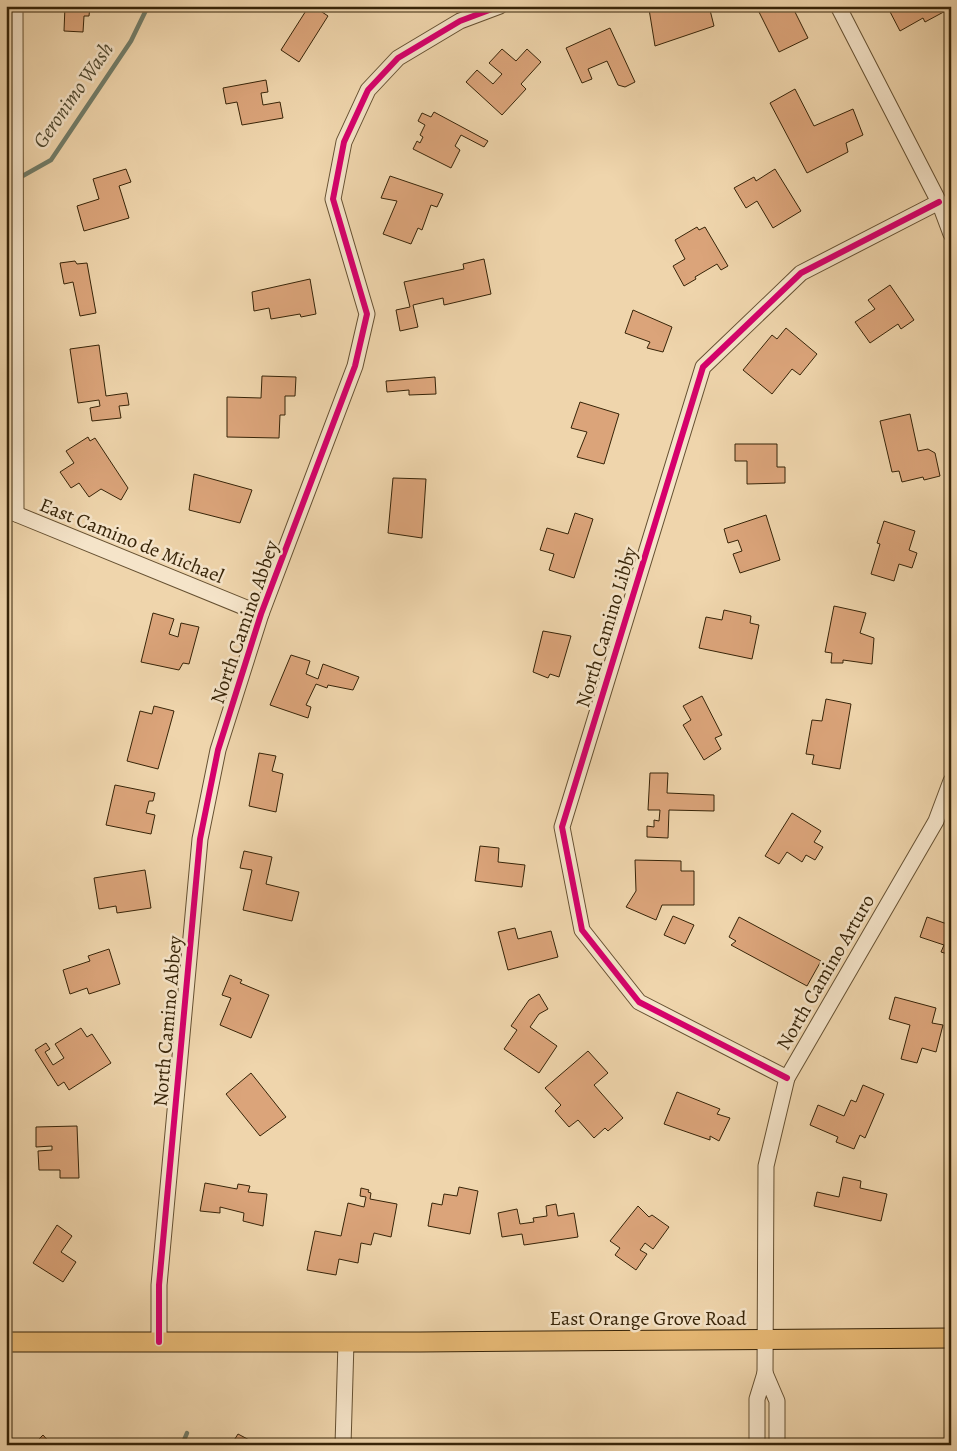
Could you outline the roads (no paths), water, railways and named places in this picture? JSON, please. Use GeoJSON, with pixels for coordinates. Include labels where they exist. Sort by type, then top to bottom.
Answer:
{"type":"FeatureCollection","features":[{"type":"Feature","properties":{"kind":"main road","name":"East Orange Grove Road"},"geometry":{"type":"LineString","coordinates":[[6,1342],[951,1338]]}},
{"type":"Feature","properties":{"kind":"street"},"geometry":{"type":"LineString","coordinates":[[11,516],[15,6]]}},
{"type":"Feature","properties":{"kind":"street","name":"North Camino Abbey"},"geometry":{"type":"LineString","coordinates":[[159,1342],[159,1285],[200,839],[218,750],[261,614],[355,366],[366,314],[333,199],[344,142],[368,90],[398,58],[460,21],[500,6]]}},
{"type":"Feature","properties":{"kind":"street"},"geometry":{"type":"LineString","coordinates":[[838,6],[939,202],[951,234]]}},
{"type":"Feature","properties":{"kind":"street","name":"North Camino Libby"},"geometry":{"type":"LineString","coordinates":[[787,1078],[639,1002],[582,930],[562,827],[703,367],[801,273],[939,202]]}},
{"type":"Feature","properties":{"kind":"street","name":"East Camino de Michael"},"geometry":{"type":"LineString","coordinates":[[11,516],[261,614]]}},
{"type":"Feature","properties":{"kind":"street","name":"North Camino Arturo"},"geometry":{"type":"LineString","coordinates":[[757,1445],[757,1399],[765,1373],[766,1166],[787,1078],[936,822],[951,781]]}},
{"type":"Feature","properties":{"kind":"street"},"geometry":{"type":"LineString","coordinates":[[344,1445],[346,1342]]}},
{"type":"Feature","properties":{"kind":"street","name":"North Camino Arturo"},"geometry":{"type":"LineString","coordinates":[[765,1373],[777,1401],[777,1445]]}},
{"type":"Feature","properties":{"kind":"waterway","name":"Geronimo Wash"},"geometry":{"type":"LineString","coordinates":[[19,178],[51,160],[131,41],[148,6]]}},
{"type":"Feature","properties":{"kind":"waterway"},"geometry":{"type":"LineString","coordinates":[[182,1445],[187,1433]]}}]}
